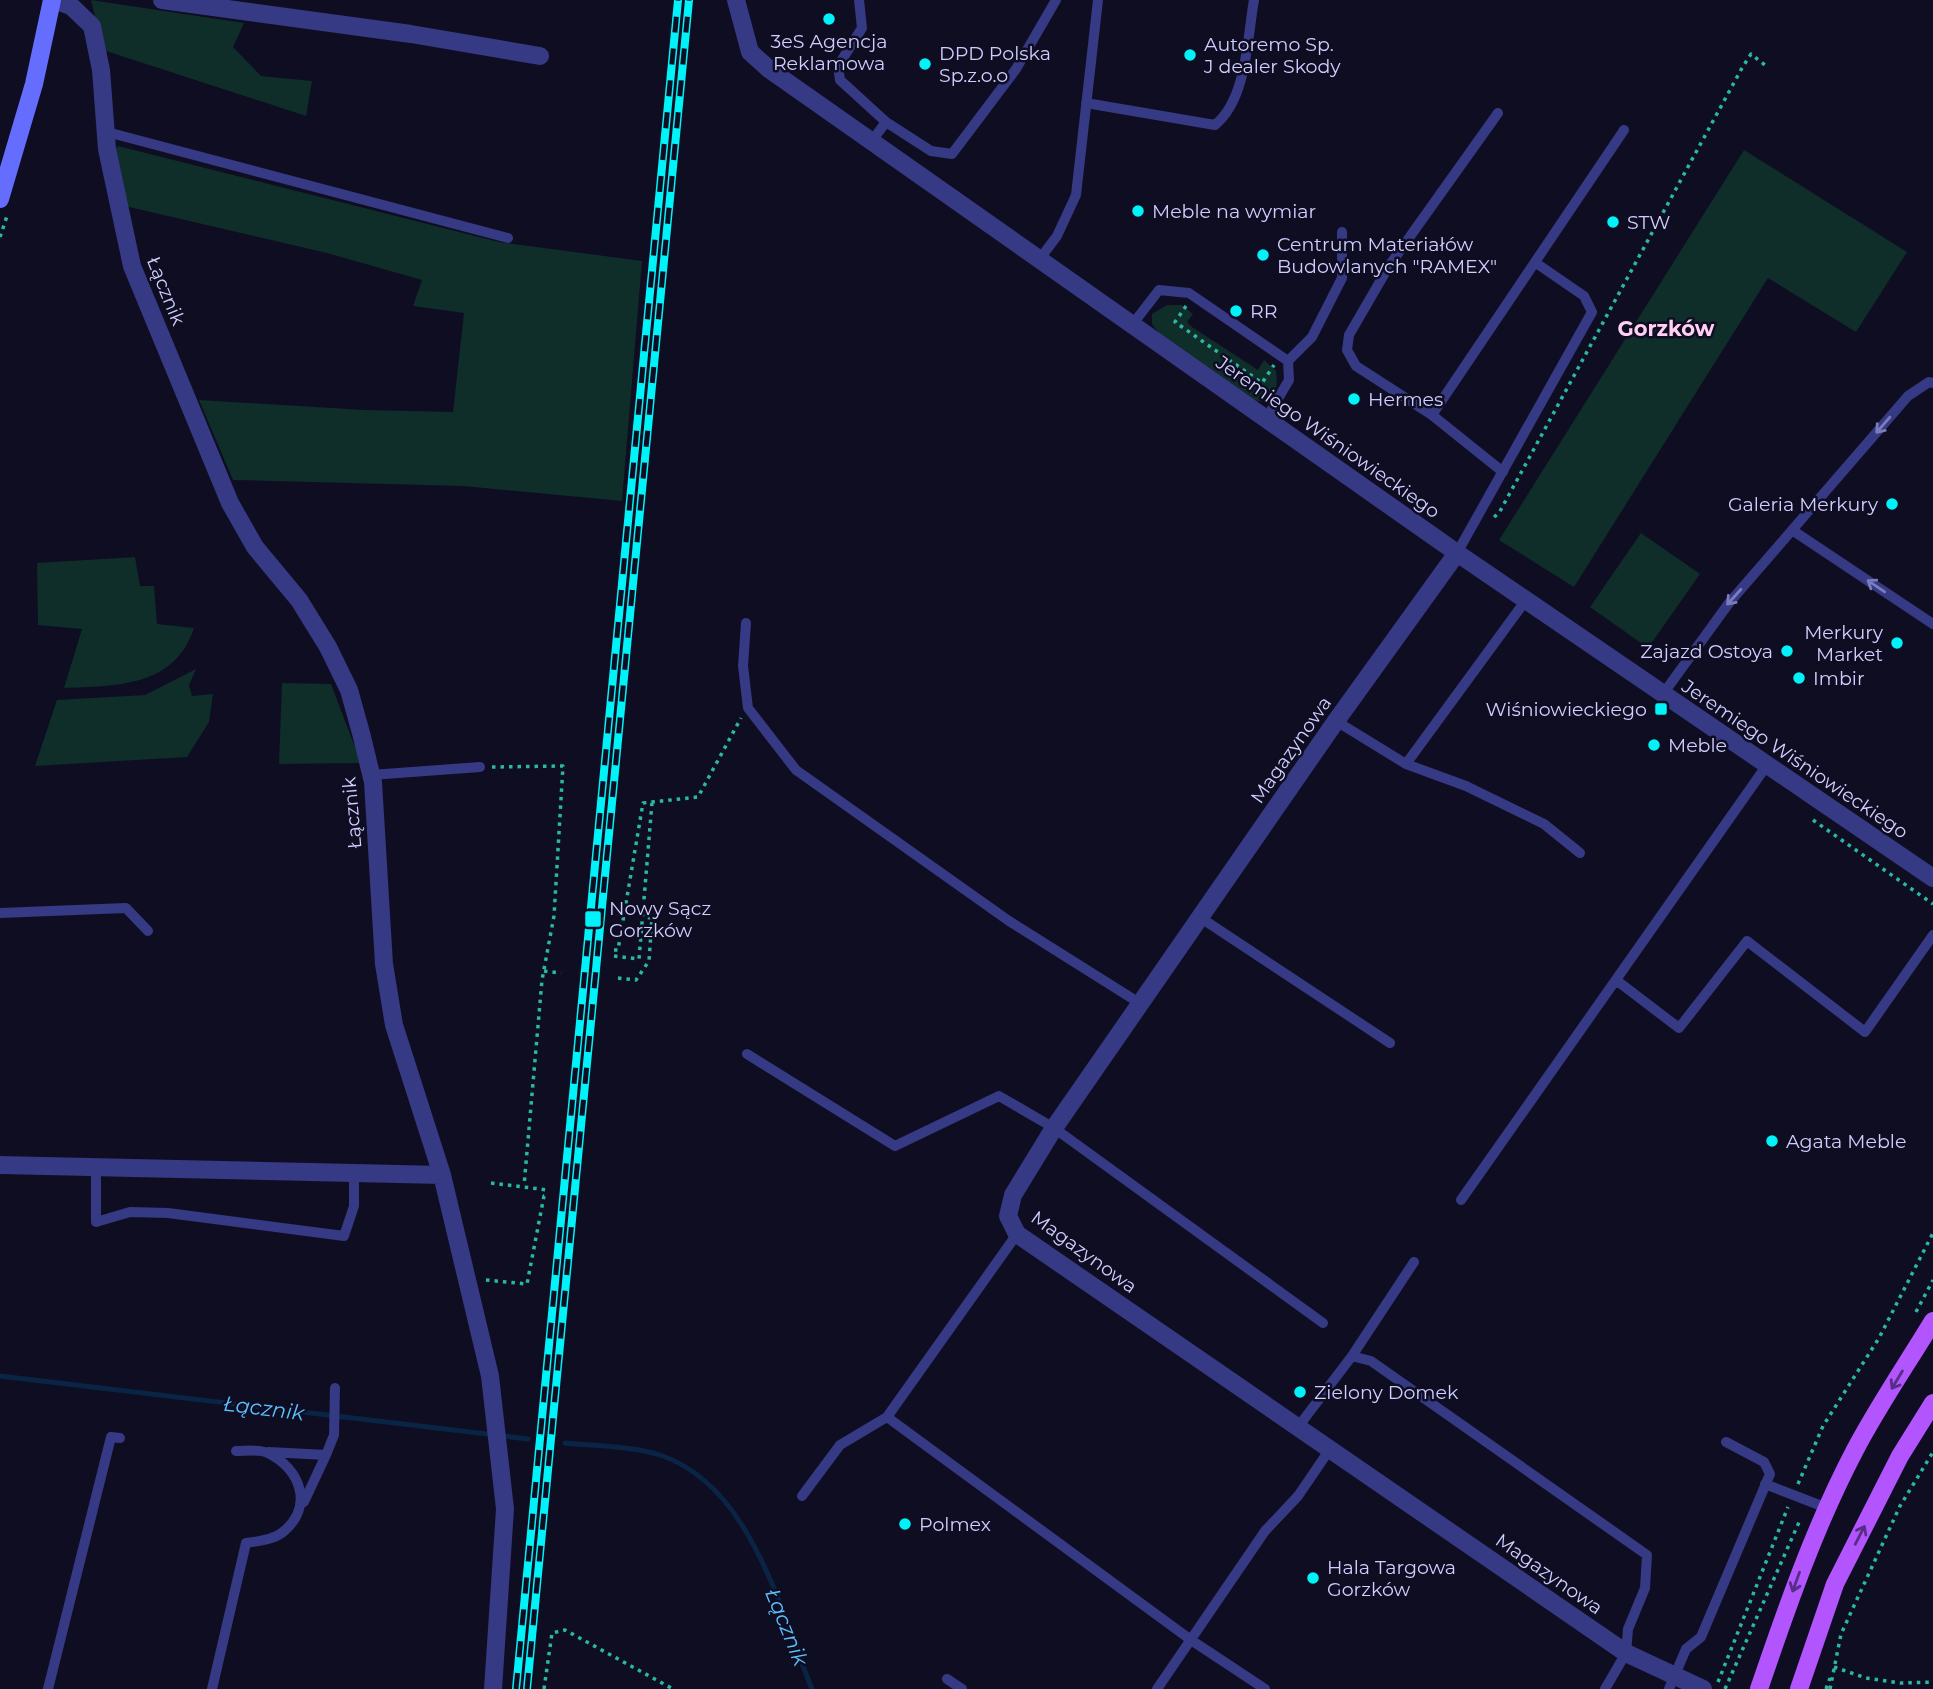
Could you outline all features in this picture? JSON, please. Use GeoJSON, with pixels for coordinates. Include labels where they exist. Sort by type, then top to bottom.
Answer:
{"type":"FeatureCollection","features":[{"type":"Feature","properties":{"kind":"main road"},"geometry":{"type":"LineString","coordinates":[[1759,1689],[1798,1574],[1855,1448],[1933,1321]]}},
{"type":"Feature","properties":{"kind":"main road"},"geometry":{"type":"LineString","coordinates":[[1799,1689],[1835,1584],[1900,1456],[1933,1403]]}},
{"type":"Feature","properties":{"kind":"street"},"geometry":{"type":"LineString","coordinates":[[162,0],[411,34],[540,56]]}},
{"type":"Feature","properties":{"kind":"street","name":"Jeremiego Wiśniowieckiego"},"geometry":{"type":"LineString","coordinates":[[736,0],[750,52],[770,70],[1457,553],[1933,878]]}},
{"type":"Feature","properties":{"kind":"street"},"geometry":{"type":"LineString","coordinates":[[0,199],[34,84],[64,2]]}},
{"type":"Feature","properties":{"kind":"street","name":"Łącznik"},"geometry":{"type":"LineString","coordinates":[[64,2],[92,26],[101,70],[107,149],[132,266],[230,503],[255,547],[299,600],[328,647],[349,690],[371,775],[384,964],[394,1025],[442,1175],[490,1376],[505,1509],[493,1689]]}},
{"type":"Feature","properties":{"kind":"street","name":"Magazynowa"},"geometry":{"type":"LineString","coordinates":[[1457,553],[1336,721],[1054,1128],[1013,1195],[1009,1216],[1017,1234],[1626,1653],[1671,1682],[1703,1689]]}},
{"type":"Feature","properties":{"kind":"street"},"geometry":{"type":"LineString","coordinates":[[0,1165],[442,1175]]}},
{"type":"Feature","properties":{"kind":"lane"},"geometry":{"type":"LineString","coordinates":[[859,0],[862,28],[838,66],[840,80],[886,122],[931,151],[952,154],[1016,69],[1056,0]]}},
{"type":"Feature","properties":{"kind":"lane"},"geometry":{"type":"LineString","coordinates":[[1039,260],[1057,236],[1076,195],[1098,0]]}},
{"type":"Feature","properties":{"kind":"lane"},"geometry":{"type":"LineString","coordinates":[[1086,103],[1215,125],[1227,116],[1238,86],[1254,0]]}},
{"type":"Feature","properties":{"kind":"lane"},"geometry":{"type":"LineString","coordinates":[[1498,113],[1389,266],[1349,335],[1347,350],[1356,366],[1432,415],[1503,472]]}},
{"type":"Feature","properties":{"kind":"lane"},"geometry":{"type":"LineString","coordinates":[[871,142],[886,122]]}},
{"type":"Feature","properties":{"kind":"lane"},"geometry":{"type":"LineString","coordinates":[[1432,415],[1624,130]]}},
{"type":"Feature","properties":{"kind":"lane"},"geometry":{"type":"LineString","coordinates":[[107,132],[508,238]]}},
{"type":"Feature","properties":{"kind":"lane"},"geometry":{"type":"LineString","coordinates":[[1284,358],[1312,337],[1342,278],[1342,232]]}},
{"type":"Feature","properties":{"kind":"lane"},"geometry":{"type":"LineString","coordinates":[[1457,553],[1592,312],[1584,296],[1536,263]]}},
{"type":"Feature","properties":{"kind":"lane"},"geometry":{"type":"LineString","coordinates":[[1132,326],[1159,290],[1193,296],[1284,358],[1289,380],[1266,419]]}},
{"type":"Feature","properties":{"kind":"lane"},"geometry":{"type":"LineString","coordinates":[[1663,694],[1728,603],[1908,396],[1929,382],[1933,383]]}},
{"type":"Feature","properties":{"kind":"lane"},"geometry":{"type":"LineString","coordinates":[[1792,530],[1933,624]]}},
{"type":"Feature","properties":{"kind":"lane"},"geometry":{"type":"LineString","coordinates":[[1406,764],[1526,600]]}},
{"type":"Feature","properties":{"kind":"lane"},"geometry":{"type":"LineString","coordinates":[[746,623],[743,666],[748,708],[796,770],[1009,921],[1079,962],[1141,1004]]}},
{"type":"Feature","properties":{"kind":"lane"},"geometry":{"type":"LineString","coordinates":[[1336,721],[1406,764],[1466,786],[1544,824],[1580,853]]}},
{"type":"Feature","properties":{"kind":"lane"},"geometry":{"type":"LineString","coordinates":[[1461,1200],[1767,765]]}},
{"type":"Feature","properties":{"kind":"lane"},"geometry":{"type":"LineString","coordinates":[[371,775],[480,767]]}},
{"type":"Feature","properties":{"kind":"lane"},"geometry":{"type":"LineString","coordinates":[[0,913],[126,908],[148,931]]}},
{"type":"Feature","properties":{"kind":"lane"},"geometry":{"type":"LineString","coordinates":[[1201,918],[1391,1043]]}},
{"type":"Feature","properties":{"kind":"lane"},"geometry":{"type":"LineString","coordinates":[[1616,980],[1679,1028],[1747,941],[1866,1032],[1933,935]]}},
{"type":"Feature","properties":{"kind":"lane"},"geometry":{"type":"LineString","coordinates":[[747,1054],[895,1146],[999,1096],[1054,1128],[1323,1323]]}},
{"type":"Feature","properties":{"kind":"lane"},"geometry":{"type":"LineString","coordinates":[[96,1167],[96,1222],[130,1212],[168,1213],[344,1236],[354,1206],[354,1171]]}},
{"type":"Feature","properties":{"kind":"lane"},"geometry":{"type":"LineString","coordinates":[[802,1496],[840,1445],[887,1417],[1017,1234]]}},
{"type":"Feature","properties":{"kind":"lane"},"geometry":{"type":"LineString","coordinates":[[1298,1427],[1352,1356],[1415,1262]]}},
{"type":"Feature","properties":{"kind":"lane"},"geometry":{"type":"LineString","coordinates":[[1352,1356],[1371,1361],[1647,1555],[1645,1588],[1628,1629],[1626,1653],[1605,1689]]}},
{"type":"Feature","properties":{"kind":"lane"},"geometry":{"type":"LineString","coordinates":[[212,1689],[246,1544],[283,1533],[299,1512],[326,1455],[334,1427],[335,1388]]}},
{"type":"Feature","properties":{"kind":"lane"},"geometry":{"type":"LineString","coordinates":[[887,1417],[1191,1640],[1265,1689]]}},
{"type":"Feature","properties":{"kind":"lane"},"geometry":{"type":"LineString","coordinates":[[48,1689],[111,1437],[120,1438]]}},
{"type":"Feature","properties":{"kind":"lane"},"geometry":{"type":"LineString","coordinates":[[1671,1682],[1686,1649],[1701,1637],[1770,1474],[1764,1462],[1726,1442]]}},
{"type":"Feature","properties":{"kind":"lane"},"geometry":{"type":"LineString","coordinates":[[1157,1689],[1265,1531],[1298,1496],[1330,1449]]}},
{"type":"Feature","properties":{"kind":"lane"},"geometry":{"type":"LineString","coordinates":[[236,1451],[326,1455]]}},
{"type":"Feature","properties":{"kind":"lane"},"geometry":{"type":"LineString","coordinates":[[266,1452],[291,1468],[302,1490],[299,1512]]}},
{"type":"Feature","properties":{"kind":"lane"},"geometry":{"type":"LineString","coordinates":[[1765,1484],[1827,1508]]}},
{"type":"Feature","properties":{"kind":"lane"},"geometry":{"type":"LineString","coordinates":[[947,1679],[962,1689]]}},
{"type":"Feature","properties":{"kind":"path"},"geometry":{"type":"LineString","coordinates":[[1479,514],[1491,519],[1499,513],[1746,61],[1751,54],[1765,65]]}},
{"type":"Feature","properties":{"kind":"path"},"geometry":{"type":"LineString","coordinates":[[1193,296],[1175,322],[1262,383],[1284,358]]}},
{"type":"Feature","properties":{"kind":"path"},"geometry":{"type":"LineString","coordinates":[[614,950],[618,950],[643,803],[698,797],[734,727],[748,708]]}},
{"type":"Feature","properties":{"kind":"path"},"geometry":{"type":"LineString","coordinates":[[480,767],[552,764],[562,766],[554,916],[544,971],[524,1186]]}},
{"type":"Feature","properties":{"kind":"path"},"geometry":{"type":"LineString","coordinates":[[614,956],[639,959],[652,803]]}},
{"type":"Feature","properties":{"kind":"path"},"geometry":{"type":"LineString","coordinates":[[618,978],[636,979],[649,961],[652,918],[643,917]]}},
{"type":"Feature","properties":{"kind":"path"},"geometry":{"type":"LineString","coordinates":[[544,971],[561,973]]}},
{"type":"Feature","properties":{"kind":"path"},"geometry":{"type":"LineString","coordinates":[[491,1183],[548,1190]]}},
{"type":"Feature","properties":{"kind":"path"},"geometry":{"type":"LineString","coordinates":[[486,1280],[527,1284],[544,1196],[547,1196]]}},
{"type":"Feature","properties":{"kind":"path"},"geometry":{"type":"LineString","coordinates":[[1715,1689],[1823,1426],[1879,1338],[1933,1233]]}},
{"type":"Feature","properties":{"kind":"path"},"geometry":{"type":"LineString","coordinates":[[1828,1689],[1840,1634],[1900,1506],[1933,1452]]}},
{"type":"Feature","properties":{"kind":"path"},"geometry":{"type":"LineString","coordinates":[[544,1689],[552,1633],[565,1630],[673,1689]]}},
{"type":"Feature","properties":{"kind":"path"},"geometry":{"type":"LineString","coordinates":[[1834,1666],[1889,1681],[1933,1682]]}},
{"type":"Feature","properties":{"kind":"green space"},"geometry":{"type":"Polygon","coordinates":[[[91,0],[244,23],[233,47],[261,76],[312,81],[306,116],[103,50],[91,0]]]}},
{"type":"Feature","properties":{"kind":"green space"},"geometry":{"type":"Polygon","coordinates":[[[118,146],[499,242],[642,261],[622,501],[463,486],[233,480],[199,400],[365,410],[453,412],[464,313],[413,306],[422,280],[327,253],[125,206],[111,154],[118,146]]]}},
{"type":"Feature","properties":{"kind":"green space"},"geometry":{"type":"Polygon","coordinates":[[[1744,150],[1907,252],[1856,332],[1768,278],[1574,587],[1499,540],[1744,150]]]}},
{"type":"Feature","properties":{"kind":"green space"},"geometry":{"type":"Polygon","coordinates":[[[1167,305],[1182,305],[1193,314],[1187,322],[1192,327],[1258,370],[1264,360],[1276,371],[1274,393],[1263,402],[1254,400],[1164,340],[1152,324],[1152,314],[1167,305]]]}},
{"type":"Feature","properties":{"kind":"green space"},"geometry":{"type":"Polygon","coordinates":[[[1641,533],[1700,574],[1648,648],[1590,607],[1641,533]]]}},
{"type":"Feature","properties":{"kind":"green space"},"geometry":{"type":"Polygon","coordinates":[[[135,557],[140,586],[154,586],[157,624],[194,628],[185,647],[173,662],[141,679],[123,684],[64,688],[82,629],[38,625],[37,563],[135,557]]]}},
{"type":"Feature","properties":{"kind":"green space"},"geometry":{"type":"Polygon","coordinates":[[[196,669],[189,685],[192,696],[213,694],[209,722],[187,757],[35,766],[57,700],[145,695],[196,669]]]}},
{"type":"Feature","properties":{"kind":"green space"},"geometry":{"type":"Polygon","coordinates":[[[282,683],[331,684],[361,763],[279,764],[282,683]]]}},
{"type":"Feature","properties":{"kind":"waterway","name":"Łącznik"},"geometry":{"type":"LineString","coordinates":[[0,1376],[528,1439]]}},
{"type":"Feature","properties":{"kind":"waterway","name":"Łącznik"},"geometry":{"type":"LineString","coordinates":[[565,1443],[625,1448],[660,1455],[691,1470],[718,1493],[740,1521],[758,1554],[774,1588],[812,1689]]}},
{"type":"Feature","properties":{"kind":"railway"},"geometry":{"type":"LineString","coordinates":[[516,1689],[678,0]]}},
{"type":"Feature","properties":{"kind":"railway"},"geometry":{"type":"LineString","coordinates":[[527,1689],[689,0]]}},
{"type":"Feature","properties":{"kind":"place","name":"3eS Agencja Reklamowa"},"geometry":{"type":"Point","coordinates":[829,19]}},
{"type":"Feature","properties":{"kind":"place","name":"Autoremo Sp. J dealer Skody"},"geometry":{"type":"Point","coordinates":[1190,55]}},
{"type":"Feature","properties":{"kind":"place","name":"DPD Polska Sp.z.o.o"},"geometry":{"type":"Point","coordinates":[925,64]}},
{"type":"Feature","properties":{"kind":"place","name":"Meble na wymiar"},"geometry":{"type":"Point","coordinates":[1138,211]}},
{"type":"Feature","properties":{"kind":"place","name":"STW"},"geometry":{"type":"Point","coordinates":[1613,222]}},
{"type":"Feature","properties":{"kind":"place","name":"Centrum Materiałów Budowlanych \"RAMEX\""},"geometry":{"type":"Point","coordinates":[1263,255]}},
{"type":"Feature","properties":{"kind":"place","name":"RR"},"geometry":{"type":"Point","coordinates":[1236,311]}},
{"type":"Feature","properties":{"kind":"place","name":"Hermes"},"geometry":{"type":"Point","coordinates":[1354,399]}},
{"type":"Feature","properties":{"kind":"place","name":"Galeria Merkury"},"geometry":{"type":"Point","coordinates":[1892,504]}},
{"type":"Feature","properties":{"kind":"place","name":"Merkury Market"},"geometry":{"type":"Point","coordinates":[1897,643]}},
{"type":"Feature","properties":{"kind":"place","name":"Zajazd Ostoya"},"geometry":{"type":"Point","coordinates":[1787,651]}},
{"type":"Feature","properties":{"kind":"place","name":"Imbir"},"geometry":{"type":"Point","coordinates":[1799,678]}},
{"type":"Feature","properties":{"kind":"place","name":"Wiśniowieckiego"},"geometry":{"type":"Point","coordinates":[1661,709]}},
{"type":"Feature","properties":{"kind":"place","name":"Meble"},"geometry":{"type":"Point","coordinates":[1654,745]}},
{"type":"Feature","properties":{"kind":"place","name":"Nowy Sącz Gorzków"},"geometry":{"type":"Point","coordinates":[593,919]}},
{"type":"Feature","properties":{"kind":"place","name":"Agata Meble"},"geometry":{"type":"Point","coordinates":[1772,1141]}},
{"type":"Feature","properties":{"kind":"place","name":"Zielony Domek"},"geometry":{"type":"Point","coordinates":[1300,1392]}},
{"type":"Feature","properties":{"kind":"place","name":"Polmex"},"geometry":{"type":"Point","coordinates":[905,1524]}},
{"type":"Feature","properties":{"kind":"place","name":"Hala Targowa Gorzków"},"geometry":{"type":"Point","coordinates":[1313,1578]}},
{"type":"Feature","properties":{"kind":"district","name":"Gorzków"},"geometry":{"type":"Point","coordinates":[1666,328]}}]}
